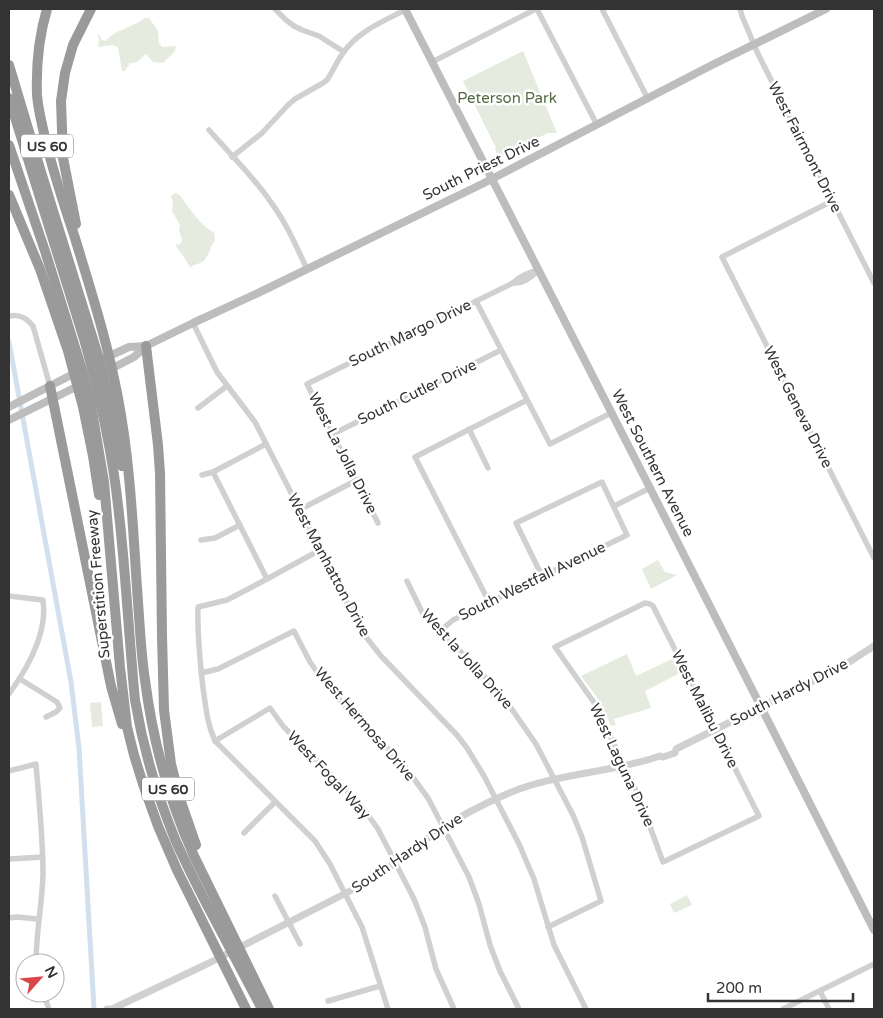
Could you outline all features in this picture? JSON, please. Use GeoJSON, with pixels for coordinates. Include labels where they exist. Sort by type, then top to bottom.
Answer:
{"type":"FeatureCollection","features":[{"type":"Feature","properties":{"kind":"highway","name":"US 60"},"geometry":{"type":"LineString","coordinates":[[47,9],[40,41],[37,68],[37,96],[48,154],[87,279]]}},
{"type":"Feature","properties":{"kind":"highway"},"geometry":{"type":"LineString","coordinates":[[87,279],[63,158],[61,101],[65,73],[73,45],[91,9]]}},
{"type":"Feature","properties":{"kind":"highway"},"geometry":{"type":"LineString","coordinates":[[9,65],[51,203],[87,335]]}},
{"type":"Feature","properties":{"kind":"highway"},"geometry":{"type":"LineString","coordinates":[[9,98],[87,335],[101,365],[100,402],[119,514],[135,700],[150,767],[176,841],[210,911],[262,1009]]}},
{"type":"Feature","properties":{"kind":"highway"},"geometry":{"type":"LineString","coordinates":[[9,121],[57,271],[72,348]]}},
{"type":"Feature","properties":{"kind":"highway","name":"Superstition Freeway"},"geometry":{"type":"LineString","coordinates":[[9,145],[46,254],[72,348],[83,373],[100,402]]}},
{"type":"Feature","properties":{"kind":"highway"},"geometry":{"type":"LineString","coordinates":[[9,195],[72,348]]}},
{"type":"Feature","properties":{"kind":"highway","name":"Superstition Freeway"},"geometry":{"type":"LineString","coordinates":[[87,279],[110,360],[100,402],[104,482],[127,727],[143,784],[158,826],[177,870],[246,1009]]}},
{"type":"Feature","properties":{"kind":"highway"},"geometry":{"type":"LineString","coordinates":[[146,346],[160,473],[164,710],[171,764],[190,828],[225,921]]}},
{"type":"Feature","properties":{"kind":"highway"},"geometry":{"type":"LineString","coordinates":[[50,386],[112,686],[125,734],[143,784]]}},
{"type":"Feature","properties":{"kind":"highway","name":"US 60"},"geometry":{"type":"LineString","coordinates":[[100,402],[125,483],[135,556],[144,679],[161,766],[184,833],[269,1009]]}},
{"type":"Feature","properties":{"kind":"main road","name":"West Southern Avenue"},"geometry":{"type":"LineString","coordinates":[[406,9],[874,930]]}},
{"type":"Feature","properties":{"kind":"main road","name":"South Priest Drive"},"geometry":{"type":"LineString","coordinates":[[14,417],[134,358],[146,346],[193,322],[258,293],[492,179],[753,44],[826,9]]}},
{"type":"Feature","properties":{"kind":"main road","name":"South Priest Drive"},"geometry":{"type":"LineString","coordinates":[[13,405],[129,347],[146,346]]}},
{"type":"Feature","properties":{"kind":"street"},"geometry":{"type":"LineString","coordinates":[[275,9],[294,26],[319,36],[344,52]]}},
{"type":"Feature","properties":{"kind":"street"},"geometry":{"type":"LineString","coordinates":[[232,157],[262,133],[295,99],[324,83],[344,52],[359,36],[406,9]]}},
{"type":"Feature","properties":{"kind":"street"},"geometry":{"type":"LineString","coordinates":[[432,62],[536,9],[597,125]]}},
{"type":"Feature","properties":{"kind":"street"},"geometry":{"type":"LineString","coordinates":[[602,9],[648,99]]}},
{"type":"Feature","properties":{"kind":"street","name":"West Fairmont Drive"},"geometry":{"type":"LineString","coordinates":[[740,9],[753,44],[874,283]]}},
{"type":"Feature","properties":{"kind":"street"},"geometry":{"type":"LineString","coordinates":[[210,130],[264,191],[283,220],[307,269]]}},
{"type":"Feature","properties":{"kind":"street","name":"West Geneva Drive"},"geometry":{"type":"LineString","coordinates":[[832,200],[722,257],[874,558]]}},
{"type":"Feature","properties":{"kind":"street","name":"South Margo Drive"},"geometry":{"type":"LineString","coordinates":[[307,384],[513,283],[528,273],[539,270]]}},
{"type":"Feature","properties":{"kind":"street"},"geometry":{"type":"LineString","coordinates":[[476,301],[550,444],[611,413]]}},
{"type":"Feature","properties":{"kind":"street"},"geometry":{"type":"LineString","coordinates":[[9,316],[22,316],[33,326],[50,386]]}},
{"type":"Feature","properties":{"kind":"street","name":"West Manhatton Drive"},"geometry":{"type":"LineString","coordinates":[[193,322],[217,372],[249,414],[266,444],[357,623],[381,656],[457,735],[467,748],[496,798],[534,879],[554,945],[586,1009]]}},
{"type":"Feature","properties":{"kind":"street","name":"South Cutler Drive"},"geometry":{"type":"LineString","coordinates":[[333,434],[501,350]]}},
{"type":"Feature","properties":{"kind":"street","name":"West La Jolla Drive"},"geometry":{"type":"LineString","coordinates":[[307,384],[378,522]]}},
{"type":"Feature","properties":{"kind":"street"},"geometry":{"type":"LineString","coordinates":[[198,408],[227,386]]}},
{"type":"Feature","properties":{"kind":"street"},"geometry":{"type":"LineString","coordinates":[[489,602],[415,457],[527,400]]}},
{"type":"Feature","properties":{"kind":"street"},"geometry":{"type":"LineString","coordinates":[[13,405],[14,417]]}},
{"type":"Feature","properties":{"kind":"street"},"geometry":{"type":"LineString","coordinates":[[469,429],[488,468]]}},
{"type":"Feature","properties":{"kind":"street"},"geometry":{"type":"LineString","coordinates":[[202,475],[213,472],[266,444]]}},
{"type":"Feature","properties":{"kind":"street"},"geometry":{"type":"LineString","coordinates":[[213,472],[267,579]]}},
{"type":"Feature","properties":{"kind":"street"},"geometry":{"type":"LineString","coordinates":[[299,510],[356,480]]}},
{"type":"Feature","properties":{"kind":"street"},"geometry":{"type":"LineString","coordinates":[[542,576],[516,523],[602,482],[614,506],[650,488]]}},
{"type":"Feature","properties":{"kind":"street","name":"South Westfall Avenue"},"geometry":{"type":"LineString","coordinates":[[440,631],[453,620],[627,535],[614,506]]}},
{"type":"Feature","properties":{"kind":"street"},"geometry":{"type":"LineString","coordinates":[[201,540],[214,538],[240,525]]}},
{"type":"Feature","properties":{"kind":"street"},"geometry":{"type":"LineString","coordinates":[[320,550],[227,600],[198,607],[197,634],[201,673],[210,730],[215,741],[315,841],[330,864],[362,927],[388,1009]]}},
{"type":"Feature","properties":{"kind":"street","name":"West la Jolla Drive"},"geometry":{"type":"LineString","coordinates":[[407,581],[422,612],[476,667],[509,705],[536,744],[582,837],[601,901],[548,928]]}},
{"type":"Feature","properties":{"kind":"street"},"geometry":{"type":"LineString","coordinates":[[9,596],[44,600],[45,611],[40,634],[31,659],[9,694]]}},
{"type":"Feature","properties":{"kind":"street","name":"West Malibu Drive"},"geometry":{"type":"LineString","coordinates":[[555,647],[645,604],[650,604],[653,606],[716,730],[759,816],[663,862]]}},
{"type":"Feature","properties":{"kind":"street","name":"West Hermosa Drive"},"geometry":{"type":"LineString","coordinates":[[201,673],[218,669],[294,631],[310,662],[325,684],[403,764],[428,798],[469,877],[479,904],[490,945],[500,971],[519,1009]]}},
{"type":"Feature","properties":{"kind":"street","name":"South Hardy Drive"},"geometry":{"type":"LineString","coordinates":[[107,1009],[112,1009],[207,964],[346,894],[372,879],[443,827],[496,798],[554,779],[625,766],[660,756],[843,666],[874,646]]}},
{"type":"Feature","properties":{"kind":"street","name":"West Laguna Drive"},"geometry":{"type":"LineString","coordinates":[[555,647],[595,704],[625,766],[663,862]]}},
{"type":"Feature","properties":{"kind":"street"},"geometry":{"type":"LineString","coordinates":[[20,679],[57,702],[60,708],[46,717]]}},
{"type":"Feature","properties":{"kind":"street","name":"West Fogal Way"},"geometry":{"type":"LineString","coordinates":[[215,741],[270,708],[283,726],[360,804],[378,829],[414,899],[425,927],[436,969],[454,1009]]}},
{"type":"Feature","properties":{"kind":"street"},"geometry":{"type":"LineString","coordinates":[[9,771],[36,764],[43,857],[36,953]]}},
{"type":"Feature","properties":{"kind":"street"},"geometry":{"type":"LineString","coordinates":[[244,834],[275,802]]}},
{"type":"Feature","properties":{"kind":"street"},"geometry":{"type":"LineString","coordinates":[[9,859],[43,857]]}},
{"type":"Feature","properties":{"kind":"street"},"geometry":{"type":"LineString","coordinates":[[275,896],[300,944]]}},
{"type":"Feature","properties":{"kind":"street"},"geometry":{"type":"LineString","coordinates":[[9,918],[38,918]]}},
{"type":"Feature","properties":{"kind":"street"},"geometry":{"type":"LineString","coordinates":[[783,1009],[874,964]]}},
{"type":"Feature","properties":{"kind":"street"},"geometry":{"type":"LineString","coordinates":[[328,1001],[380,986]]}},
{"type":"Feature","properties":{"kind":"street"},"geometry":{"type":"LineString","coordinates":[[820,991],[829,1009]]}},
{"type":"Feature","properties":{"kind":"green space"},"geometry":{"type":"Polygon","coordinates":[[[145,18],[149,18],[158,31],[159,43],[162,47],[176,46],[175,51],[163,63],[153,62],[146,54],[137,62],[130,63],[125,71],[122,71],[118,47],[112,45],[98,47],[99,39],[97,35],[105,41],[115,33],[145,18]]]}},
{"type":"Feature","properties":{"kind":"green space","name":"Peterson Park"},"geometry":{"type":"Polygon","coordinates":[[[523,51],[557,133],[548,133],[502,156],[500,153],[497,154],[496,148],[463,81],[523,51]]]}},
{"type":"Feature","properties":{"kind":"green space"},"geometry":{"type":"Polygon","coordinates":[[[175,193],[181,196],[210,231],[214,232],[215,241],[205,260],[190,267],[175,245],[180,244],[182,240],[179,230],[180,225],[172,211],[173,203],[171,196],[175,193]]]}},
{"type":"Feature","properties":{"kind":"green space"},"geometry":{"type":"Polygon","coordinates":[[[658,560],[665,572],[677,575],[651,589],[642,569],[658,560]]]}},
{"type":"Feature","properties":{"kind":"green space"},"geometry":{"type":"Polygon","coordinates":[[[627,654],[636,676],[672,659],[682,672],[645,691],[651,708],[614,719],[616,725],[611,726],[599,700],[581,676],[627,654]]]}},
{"type":"Feature","properties":{"kind":"green space"},"geometry":{"type":"Polygon","coordinates":[[[101,702],[103,726],[92,727],[90,703],[101,702]]]}},
{"type":"Feature","properties":{"kind":"green space"},"geometry":{"type":"Polygon","coordinates":[[[687,895],[692,905],[674,913],[670,904],[687,895]]]}},
{"type":"Feature","properties":{"kind":"waterway"},"geometry":{"type":"LineString","coordinates":[[9,342],[71,682],[79,748],[94,1009]]}}]}
